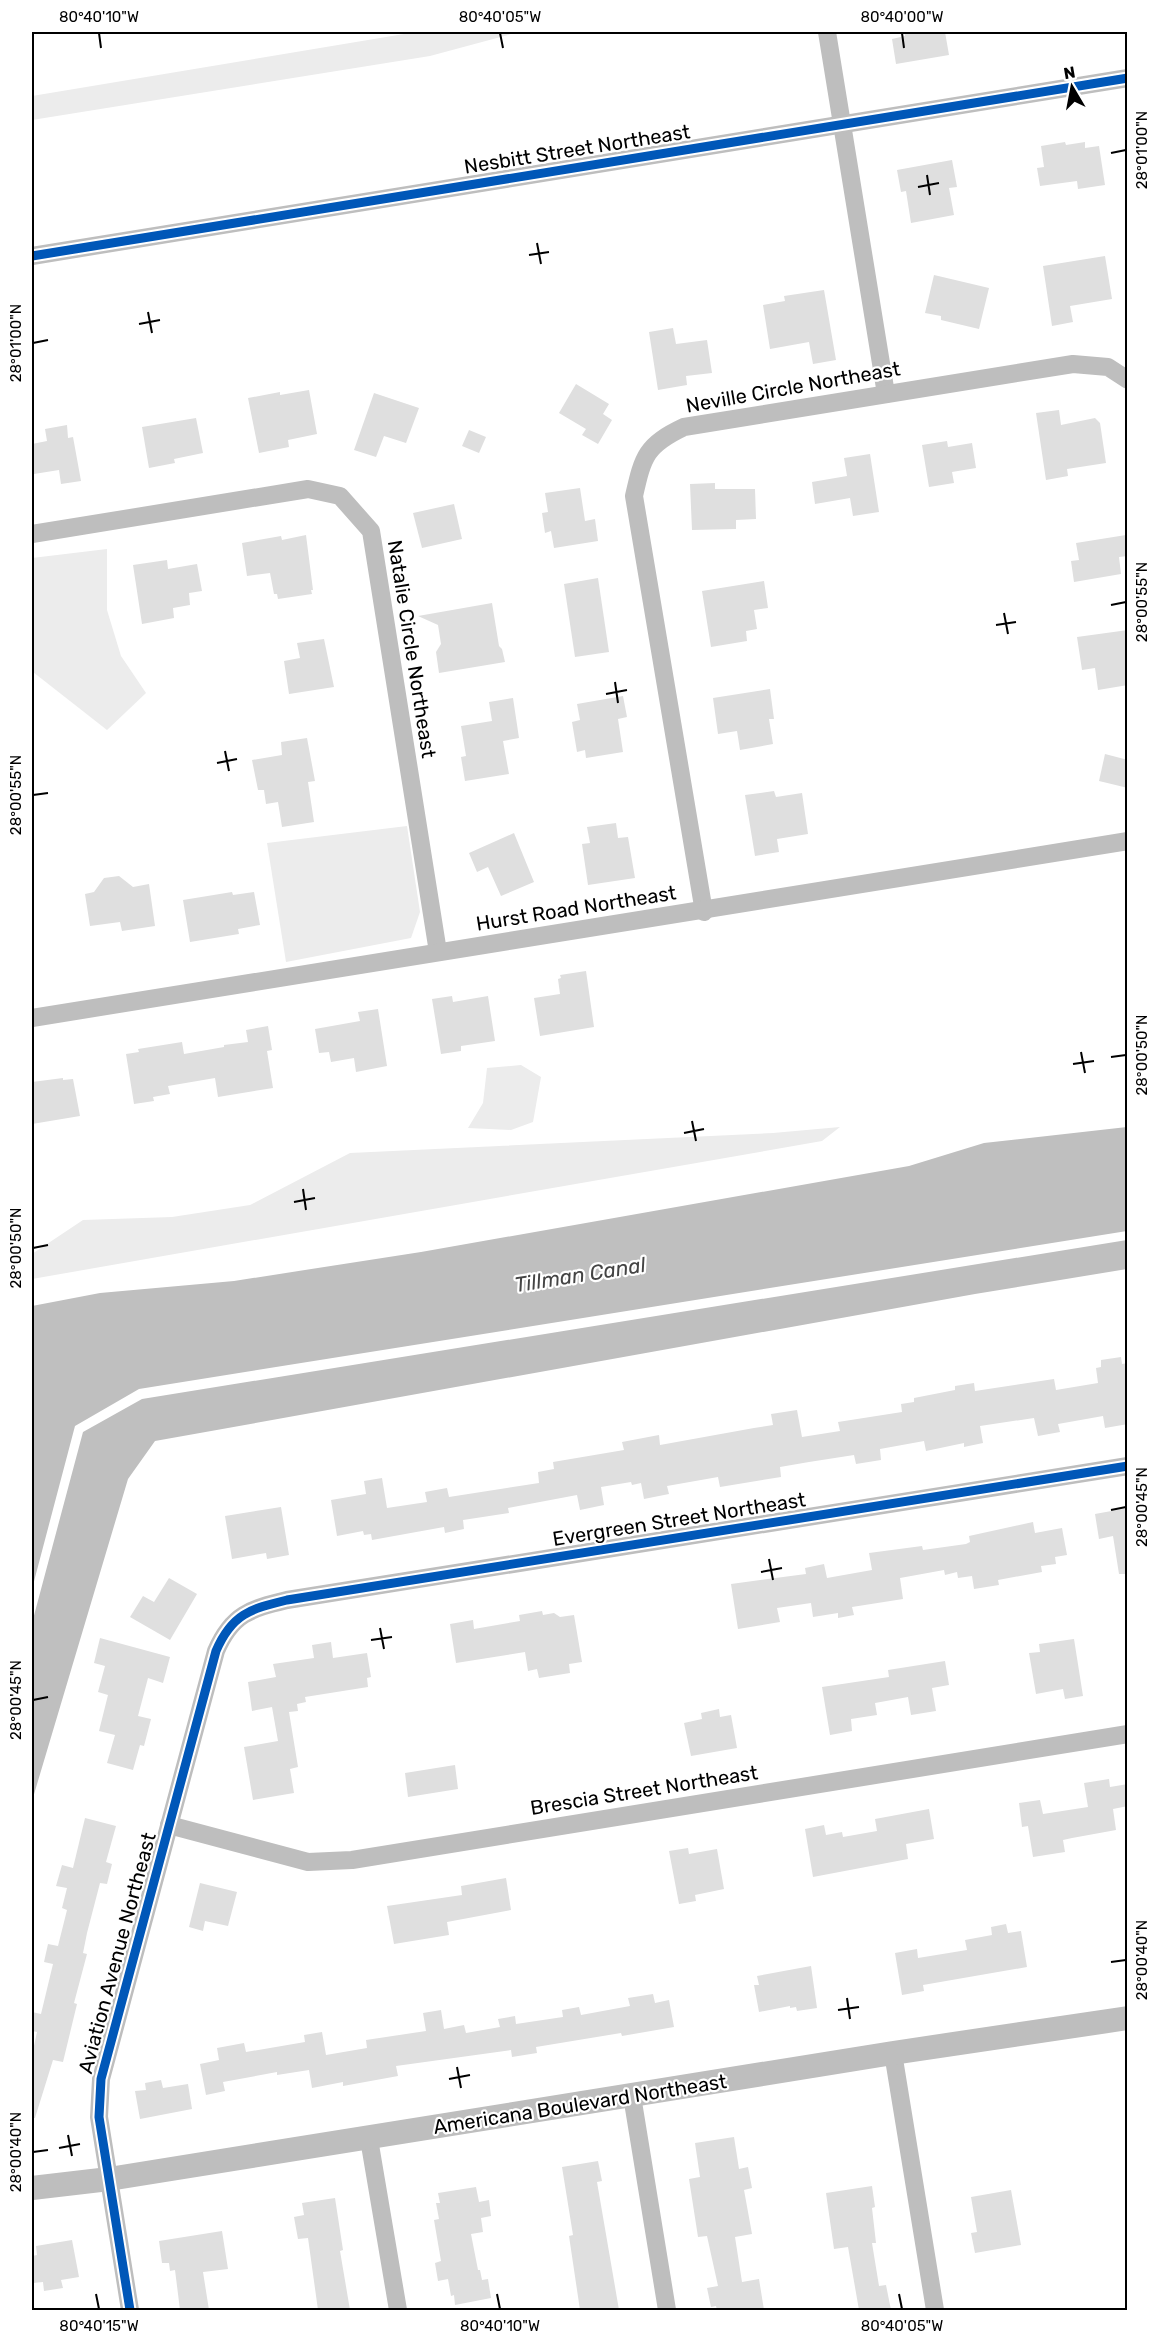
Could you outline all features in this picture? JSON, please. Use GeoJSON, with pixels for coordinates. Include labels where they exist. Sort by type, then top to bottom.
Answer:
{"type":"FeatureCollection","features":[{"type":"Feature","properties":{"kind":"street"},"geometry":{"type":"LineString","coordinates":[[827,32],[886,394]]}},
{"type":"Feature","properties":{"kind":"street","name":"Nesbitt Street Northeast"},"geometry":{"type":"LineString","coordinates":[[32,256],[1128,78]]}},
{"type":"Feature","properties":{"kind":"street","name":"Neville Circle Northeast"},"geometry":{"type":"LineString","coordinates":[[705,912],[634,496],[642,460],[661,438],[684,427],[1073,363],[1108,367],[1128,380]]}},
{"type":"Feature","properties":{"kind":"street","name":"Natalie Circle Northeast"},"geometry":{"type":"LineString","coordinates":[[32,534],[308,489],[340,496],[371,531],[438,952]]}},
{"type":"Feature","properties":{"kind":"street","name":"Hurst Road Northeast"},"geometry":{"type":"LineString","coordinates":[[32,1018],[438,952],[705,912],[1128,841]]}},
{"type":"Feature","properties":{"kind":"street","name":"Evergreen Street Northeast"},"geometry":{"type":"LineString","coordinates":[[239,1617],[261,1606],[287,1600],[1128,1466]]}},
{"type":"Feature","properties":{"kind":"street","name":"Aviation Avenue Northeast"},"geometry":{"type":"LineString","coordinates":[[130,2310],[99,2117],[101,2079],[216,1651],[224,1632],[239,1617]]}},
{"type":"Feature","properties":{"kind":"street","name":"Brescia Street Northeast"},"geometry":{"type":"LineString","coordinates":[[170,1825],[308,1862],[352,1860],[1128,1734]]}},
{"type":"Feature","properties":{"kind":"street","name":"Americana Boulevard Northeast"},"geometry":{"type":"LineString","coordinates":[[32,2188],[109,2179],[369,2139],[893,2053],[1128,2018]]}},
{"type":"Feature","properties":{"kind":"street"},"geometry":{"type":"LineString","coordinates":[[893,2053],[935,2310]]}},
{"type":"Feature","properties":{"kind":"street"},"geometry":{"type":"LineString","coordinates":[[632,2096],[667,2310]]}},
{"type":"Feature","properties":{"kind":"street"},"geometry":{"type":"LineString","coordinates":[[369,2139],[398,2310]]}},
{"type":"Feature","properties":{"kind":"shaded area"},"geometry":{"type":"Polygon","coordinates":[[[416,32],[516,32],[430,56],[32,120],[32,96],[416,32]]]}},
{"type":"Feature","properties":{"kind":"shaded area"},"geometry":{"type":"Polygon","coordinates":[[[107,549],[107,610],[121,656],[146,693],[107,730],[33,672],[32,558],[107,549]]]}},
{"type":"Feature","properties":{"kind":"shaded area"},"geometry":{"type":"Polygon","coordinates":[[[407,826],[420,912],[411,938],[286,962],[267,843],[407,826]]]}},
{"type":"Feature","properties":{"kind":"shaded area"},"geometry":{"type":"Polygon","coordinates":[[[521,1065],[541,1077],[533,1122],[511,1130],[468,1128],[483,1103],[487,1068],[521,1065]]]}},
{"type":"Feature","properties":{"kind":"shaded area"},"geometry":{"type":"Polygon","coordinates":[[[840,1127],[822,1141],[32,1279],[32,1254],[83,1220],[172,1217],[250,1205],[350,1153],[773,1133],[840,1127]]]}},
{"type":"Feature","properties":{"kind":"water","name":"Tillman Canal"},"geometry":{"type":"Polygon","coordinates":[[[1127,1127],[1127,1231],[139,1389],[75,1426],[32,1589],[32,1306],[100,1293],[234,1281],[421,1252],[909,1166],[984,1143],[1127,1127]]]}},
{"type":"Feature","properties":{"kind":"water"},"geometry":{"type":"Polygon","coordinates":[[[1127,1240],[1127,1269],[975,1294],[155,1441],[128,1479],[32,1801],[32,1623],[83,1432],[142,1399],[1127,1240]]]}},
{"type":"Feature","properties":{"kind":"building"},"geometry":{"type":"Polygon","coordinates":[[[904,32],[945,32],[949,55],[896,64],[892,39],[905,36],[904,32]]]}},
{"type":"Feature","properties":{"kind":"building"},"geometry":{"type":"Polygon","coordinates":[[[1065,142],[1066,145],[1085,142],[1085,148],[1099,146],[1105,185],[1078,189],[1077,181],[1040,186],[1037,168],[1044,167],[1041,146],[1065,142]]]}},
{"type":"Feature","properties":{"kind":"building"},"geometry":{"type":"Polygon","coordinates":[[[952,160],[957,187],[949,188],[954,215],[911,223],[906,191],[901,192],[897,170],[952,160]]]}},
{"type":"Feature","properties":{"kind":"building"},"geometry":{"type":"Polygon","coordinates":[[[1105,256],[1112,299],[1070,306],[1073,322],[1052,326],[1043,266],[1105,256]]]}},
{"type":"Feature","properties":{"kind":"building"},"geometry":{"type":"Polygon","coordinates":[[[934,275],[989,288],[979,329],[941,320],[941,316],[925,313],[934,275]]]}},
{"type":"Feature","properties":{"kind":"building"},"geometry":{"type":"Polygon","coordinates":[[[824,290],[836,360],[813,364],[809,342],[770,349],[763,305],[785,301],[784,296],[824,290]]]}},
{"type":"Feature","properties":{"kind":"building"},"geometry":{"type":"Polygon","coordinates":[[[673,328],[676,344],[707,340],[712,373],[686,376],[687,385],[658,390],[649,332],[673,328]]]}},
{"type":"Feature","properties":{"kind":"building"},"geometry":{"type":"Polygon","coordinates":[[[576,384],[609,404],[603,414],[612,420],[598,444],[582,435],[586,429],[559,413],[576,384]]]}},
{"type":"Feature","properties":{"kind":"building"},"geometry":{"type":"Polygon","coordinates":[[[309,390],[317,434],[288,440],[289,447],[259,453],[248,398],[309,390]]]}},
{"type":"Feature","properties":{"kind":"building"},"geometry":{"type":"Polygon","coordinates":[[[374,393],[419,408],[406,443],[384,436],[376,457],[354,450],[374,393]]]}},
{"type":"Feature","properties":{"kind":"building"},"geometry":{"type":"Polygon","coordinates":[[[1059,410],[1061,425],[1095,418],[1100,423],[1106,463],[1067,469],[1068,476],[1046,480],[1036,413],[1059,410]]]}},
{"type":"Feature","properties":{"kind":"building"},"geometry":{"type":"Polygon","coordinates":[[[196,418],[203,453],[174,459],[175,463],[149,468],[142,427],[196,418]]]}},
{"type":"Feature","properties":{"kind":"building"},"geometry":{"type":"Polygon","coordinates":[[[67,425],[68,438],[73,437],[81,481],[61,484],[59,470],[34,474],[32,444],[47,441],[45,429],[67,425]]]}},
{"type":"Feature","properties":{"kind":"building"},"geometry":{"type":"Polygon","coordinates":[[[469,430],[486,437],[479,453],[462,446],[469,430]]]}},
{"type":"Feature","properties":{"kind":"building"},"geometry":{"type":"Polygon","coordinates":[[[947,441],[948,447],[972,443],[976,468],[952,472],[954,483],[929,487],[922,445],[947,441]]]}},
{"type":"Feature","properties":{"kind":"building"},"geometry":{"type":"Polygon","coordinates":[[[870,454],[879,512],[853,516],[850,498],[815,504],[812,482],[847,476],[844,458],[870,454]]]}},
{"type":"Feature","properties":{"kind":"building"},"geometry":{"type":"Polygon","coordinates":[[[715,483],[715,489],[755,489],[756,519],[736,520],[736,529],[692,530],[690,484],[715,483]]]}},
{"type":"Feature","properties":{"kind":"building"},"geometry":{"type":"Polygon","coordinates":[[[580,488],[585,521],[595,519],[598,541],[554,548],[551,531],[545,533],[542,513],[548,512],[545,493],[580,488]]]}},
{"type":"Feature","properties":{"kind":"building"},"geometry":{"type":"Polygon","coordinates":[[[454,504],[462,539],[422,548],[413,513],[454,504]]]}},
{"type":"Feature","properties":{"kind":"building"},"geometry":{"type":"Polygon","coordinates":[[[306,535],[312,594],[278,599],[277,594],[274,594],[270,573],[247,576],[242,543],[281,536],[282,540],[306,535]]]}},
{"type":"Feature","properties":{"kind":"building"},"geometry":{"type":"Polygon","coordinates":[[[1126,535],[1128,556],[1119,557],[1121,574],[1074,582],[1071,561],[1079,560],[1076,543],[1126,535]]]}},
{"type":"Feature","properties":{"kind":"building"},"geometry":{"type":"Polygon","coordinates":[[[167,560],[168,569],[197,564],[202,591],[189,593],[190,605],[173,608],[174,618],[142,624],[133,565],[167,560]]]}},
{"type":"Feature","properties":{"kind":"building"},"geometry":{"type":"Polygon","coordinates":[[[598,578],[609,652],[575,657],[564,584],[598,578]]]}},
{"type":"Feature","properties":{"kind":"building"},"geometry":{"type":"Polygon","coordinates":[[[764,581],[768,608],[754,610],[757,629],[746,631],[747,641],[711,647],[702,591],[764,581]]]}},
{"type":"Feature","properties":{"kind":"building"},"geometry":{"type":"Polygon","coordinates":[[[492,603],[499,646],[505,662],[439,673],[436,652],[441,644],[438,625],[418,616],[492,603]]]}},
{"type":"Feature","properties":{"kind":"building"},"geometry":{"type":"Polygon","coordinates":[[[1128,630],[1128,685],[1098,690],[1095,668],[1082,670],[1077,637],[1128,630]]]}},
{"type":"Feature","properties":{"kind":"building"},"geometry":{"type":"Polygon","coordinates":[[[324,639],[334,687],[289,694],[284,661],[300,658],[297,643],[324,639]]]}},
{"type":"Feature","properties":{"kind":"building"},"geometry":{"type":"Polygon","coordinates":[[[770,689],[774,719],[769,719],[773,744],[740,750],[737,731],[718,734],[713,698],[770,689]]]}},
{"type":"Feature","properties":{"kind":"building"},"geometry":{"type":"Polygon","coordinates":[[[623,696],[627,717],[618,719],[623,752],[586,758],[585,750],[577,752],[572,722],[580,720],[577,704],[623,696]]]}},
{"type":"Feature","properties":{"kind":"building"},"geometry":{"type":"Polygon","coordinates":[[[513,698],[519,738],[503,741],[509,774],[465,781],[461,757],[466,756],[461,726],[492,721],[489,702],[513,698]]]}},
{"type":"Feature","properties":{"kind":"building"},"geometry":{"type":"Polygon","coordinates":[[[307,738],[315,781],[308,782],[314,822],[282,827],[278,802],[266,804],[264,790],[258,790],[252,760],[282,755],[281,742],[307,738]]]}},
{"type":"Feature","properties":{"kind":"building"},"geometry":{"type":"Polygon","coordinates":[[[1105,754],[1128,760],[1128,788],[1099,781],[1105,754]]]}},
{"type":"Feature","properties":{"kind":"building"},"geometry":{"type":"Polygon","coordinates":[[[774,791],[776,797],[802,793],[808,834],[777,839],[779,852],[755,856],[745,795],[774,791]]]}},
{"type":"Feature","properties":{"kind":"building"},"geometry":{"type":"Polygon","coordinates":[[[616,823],[618,838],[628,837],[635,878],[588,885],[582,844],[590,843],[587,827],[616,823]]]}},
{"type":"Feature","properties":{"kind":"building"},"geometry":{"type":"Polygon","coordinates":[[[514,833],[534,882],[501,896],[488,867],[477,872],[469,853],[514,833]]]}},
{"type":"Feature","properties":{"kind":"building"},"geometry":{"type":"Polygon","coordinates":[[[119,876],[133,887],[149,884],[155,926],[122,931],[120,922],[90,926],[85,894],[94,892],[104,878],[119,876]]]}},
{"type":"Feature","properties":{"kind":"building"},"geometry":{"type":"Polygon","coordinates":[[[232,892],[233,895],[254,892],[260,925],[238,929],[239,934],[190,942],[183,900],[232,892]]]}},
{"type":"Feature","properties":{"kind":"building"},"geometry":{"type":"Polygon","coordinates":[[[586,971],[594,1027],[540,1036],[534,998],[560,994],[558,979],[561,978],[560,975],[586,971]]]}},
{"type":"Feature","properties":{"kind":"building"},"geometry":{"type":"Polygon","coordinates":[[[452,996],[453,1002],[488,996],[495,1041],[461,1046],[461,1051],[441,1054],[432,999],[452,996]]]}},
{"type":"Feature","properties":{"kind":"building"},"geometry":{"type":"Polygon","coordinates":[[[378,1009],[387,1066],[356,1072],[354,1058],[331,1062],[329,1052],[319,1053],[315,1029],[360,1021],[358,1012],[378,1009]]]}},
{"type":"Feature","properties":{"kind":"building"},"geometry":{"type":"Polygon","coordinates":[[[268,1026],[272,1050],[267,1051],[273,1088],[218,1097],[215,1078],[168,1086],[170,1094],[153,1097],[154,1101],[134,1104],[126,1054],[139,1052],[138,1049],[182,1042],[184,1054],[224,1047],[224,1045],[248,1042],[246,1030],[268,1026]]]}},
{"type":"Feature","properties":{"kind":"building"},"geometry":{"type":"Polygon","coordinates":[[[63,1078],[63,1080],[73,1079],[80,1116],[32,1124],[32,1082],[63,1078]]]}},
{"type":"Feature","properties":{"kind":"building"},"geometry":{"type":"Polygon","coordinates":[[[1121,1357],[1122,1364],[1128,1363],[1128,1424],[1105,1428],[1103,1416],[1058,1424],[1060,1432],[1038,1436],[1034,1418],[980,1426],[983,1443],[964,1447],[964,1443],[926,1451],[924,1441],[880,1449],[881,1460],[856,1464],[854,1455],[809,1462],[780,1467],[781,1477],[720,1487],[718,1477],[667,1486],[669,1494],[644,1499],[641,1483],[632,1485],[631,1482],[601,1487],[604,1505],[580,1510],[577,1495],[508,1508],[509,1513],[463,1520],[464,1529],[445,1533],[444,1527],[372,1540],[371,1534],[364,1535],[363,1531],[337,1536],[331,1500],[366,1494],[364,1481],[382,1478],[387,1508],[427,1502],[425,1492],[447,1488],[449,1497],[539,1483],[538,1472],[554,1469],[553,1462],[624,1450],[622,1442],[659,1435],[660,1445],[773,1425],[771,1414],[797,1410],[802,1437],[840,1431],[838,1422],[902,1412],[901,1404],[914,1402],[914,1398],[955,1390],[955,1386],[974,1383],[975,1391],[1054,1379],[1056,1390],[1098,1383],[1096,1368],[1101,1367],[1101,1360],[1121,1357]]]}},
{"type":"Feature","properties":{"kind":"building"},"geometry":{"type":"Polygon","coordinates":[[[281,1507],[289,1555],[267,1559],[266,1553],[232,1559],[225,1516],[281,1507]]]}},
{"type":"Feature","properties":{"kind":"building"},"geometry":{"type":"Polygon","coordinates":[[[1128,1508],[1128,1574],[1119,1574],[1113,1536],[1099,1539],[1095,1514],[1128,1508]]]}},
{"type":"Feature","properties":{"kind":"building"},"geometry":{"type":"Polygon","coordinates":[[[1033,1522],[1035,1533],[1062,1528],[1067,1555],[1055,1557],[1056,1564],[1041,1566],[1042,1572],[998,1580],[999,1585],[974,1589],[972,1576],[958,1578],[957,1572],[945,1575],[944,1570],[900,1578],[903,1599],[852,1607],[854,1615],[838,1618],[838,1613],[813,1617],[811,1603],[777,1608],[780,1622],[738,1629],[731,1584],[806,1574],[805,1568],[824,1564],[827,1578],[872,1570],[869,1553],[922,1546],[923,1550],[966,1544],[970,1542],[969,1536],[1033,1522]]]}},
{"type":"Feature","properties":{"kind":"building"},"geometry":{"type":"Polygon","coordinates":[[[169,1578],[197,1594],[170,1640],[130,1617],[143,1596],[154,1602],[169,1578]]]}},
{"type":"Feature","properties":{"kind":"building"},"geometry":{"type":"Polygon","coordinates":[[[542,1611],[543,1615],[554,1613],[560,1617],[574,1615],[582,1662],[569,1664],[570,1673],[539,1678],[537,1669],[528,1671],[525,1652],[456,1663],[450,1624],[473,1620],[474,1629],[520,1621],[519,1615],[542,1611]]]}},
{"type":"Feature","properties":{"kind":"building"},"geometry":{"type":"Polygon","coordinates":[[[100,1638],[170,1657],[163,1683],[148,1678],[138,1716],[151,1719],[144,1746],[140,1745],[133,1770],[107,1763],[115,1735],[99,1731],[108,1695],[98,1692],[105,1666],[94,1663],[100,1638]]]}},
{"type":"Feature","properties":{"kind":"building"},"geometry":{"type":"Polygon","coordinates":[[[1074,1639],[1083,1696],[1065,1699],[1063,1689],[1036,1694],[1029,1653],[1040,1652],[1039,1644],[1074,1639]]]}},
{"type":"Feature","properties":{"kind":"building"},"geometry":{"type":"Polygon","coordinates":[[[331,1642],[333,1658],[367,1653],[371,1677],[367,1678],[368,1687],[305,1697],[306,1702],[297,1704],[298,1711],[289,1712],[298,1767],[290,1769],[294,1793],[253,1800],[244,1747],[278,1741],[272,1707],[252,1711],[248,1682],[276,1677],[273,1664],[314,1658],[312,1645],[331,1642]]]}},
{"type":"Feature","properties":{"kind":"building"},"geometry":{"type":"Polygon","coordinates":[[[945,1661],[949,1685],[932,1688],[936,1711],[911,1715],[908,1697],[875,1703],[877,1715],[851,1719],[852,1731],[830,1735],[822,1687],[889,1677],[888,1670],[945,1661]]]}},
{"type":"Feature","properties":{"kind":"building"},"geometry":{"type":"Polygon","coordinates":[[[719,1709],[720,1717],[731,1715],[737,1748],[691,1756],[684,1723],[702,1719],[701,1713],[719,1709]]]}},
{"type":"Feature","properties":{"kind":"building"},"geometry":{"type":"Polygon","coordinates":[[[455,1765],[458,1789],[408,1797],[405,1773],[455,1765]]]}},
{"type":"Feature","properties":{"kind":"building"},"geometry":{"type":"Polygon","coordinates":[[[1109,1779],[1110,1787],[1128,1784],[1128,1806],[1113,1809],[1116,1830],[1063,1840],[1065,1852],[1033,1857],[1028,1826],[1022,1827],[1019,1803],[1040,1800],[1043,1814],[1088,1807],[1084,1783],[1109,1779]]]}},
{"type":"Feature","properties":{"kind":"building"},"geometry":{"type":"Polygon","coordinates":[[[929,1809],[934,1839],[906,1844],[908,1859],[813,1877],[805,1829],[824,1825],[826,1835],[842,1832],[843,1837],[877,1831],[875,1819],[929,1809]]]}},
{"type":"Feature","properties":{"kind":"building"},"geometry":{"type":"Polygon","coordinates":[[[85,1818],[116,1826],[106,1862],[112,1864],[107,1884],[100,1883],[87,1933],[83,1953],[87,1954],[74,2003],[77,2004],[63,2062],[53,2060],[35,2118],[32,2118],[32,2055],[37,2032],[32,2031],[32,2012],[41,2014],[53,1964],[44,1962],[48,1944],[58,1946],[67,1910],[62,1908],[67,1888],[56,1886],[62,1865],[73,1868],[85,1818]]]}},
{"type":"Feature","properties":{"kind":"building"},"geometry":{"type":"Polygon","coordinates":[[[688,1848],[689,1854],[717,1849],[724,1889],[695,1895],[696,1901],[679,1904],[669,1851],[688,1848]]]}},
{"type":"Feature","properties":{"kind":"building"},"geometry":{"type":"Polygon","coordinates":[[[506,1878],[511,1910],[447,1922],[449,1935],[394,1944],[387,1906],[462,1895],[461,1886],[506,1878]]]}},
{"type":"Feature","properties":{"kind":"building"},"geometry":{"type":"Polygon","coordinates":[[[200,1883],[237,1892],[228,1926],[205,1921],[203,1931],[189,1927],[200,1883]]]}},
{"type":"Feature","properties":{"kind":"building"},"geometry":{"type":"Polygon","coordinates":[[[1006,1924],[1008,1933],[1021,1931],[1027,1967],[923,1985],[924,1991],[902,1995],[895,1953],[917,1949],[918,1958],[967,1950],[965,1940],[992,1935],[991,1927],[1006,1924]]]}},
{"type":"Feature","properties":{"kind":"building"},"geometry":{"type":"Polygon","coordinates":[[[811,1966],[817,2008],[797,2011],[796,2007],[790,2008],[790,2006],[759,2012],[754,1985],[759,1985],[757,1976],[811,1966]]]}},
{"type":"Feature","properties":{"kind":"building"},"geometry":{"type":"Polygon","coordinates":[[[653,1994],[655,2003],[669,2000],[674,2027],[536,2047],[537,2053],[512,2057],[511,2050],[396,2066],[398,2076],[343,2086],[343,2082],[312,2088],[309,2070],[277,2075],[277,2072],[223,2082],[225,2091],[206,2095],[200,2064],[219,2060],[217,2048],[244,2043],[246,2052],[305,2042],[304,2035],[322,2032],[326,2055],[367,2048],[366,2040],[426,2031],[423,2013],[441,2010],[444,2029],[464,2025],[466,2033],[500,2027],[498,2019],[515,2016],[516,2024],[563,2017],[562,2010],[579,2007],[581,2015],[630,2006],[628,1998],[653,1994]]]}},
{"type":"Feature","properties":{"kind":"building"},"geometry":{"type":"Polygon","coordinates":[[[161,2080],[163,2088],[188,2084],[192,2109],[140,2119],[135,2091],[146,2090],[145,2083],[161,2080]]]}},
{"type":"Feature","properties":{"kind":"building"},"geometry":{"type":"Polygon","coordinates":[[[734,2137],[739,2169],[748,2167],[752,2188],[744,2190],[752,2234],[735,2237],[742,2282],[759,2279],[764,2310],[717,2310],[716,2306],[711,2307],[707,2288],[718,2286],[707,2236],[698,2237],[689,2179],[700,2177],[695,2143],[734,2137]]]}},
{"type":"Feature","properties":{"kind":"building"},"geometry":{"type":"Polygon","coordinates":[[[598,2161],[602,2181],[597,2182],[619,2310],[580,2310],[569,2236],[573,2235],[562,2167],[598,2161]]]}},
{"type":"Feature","properties":{"kind":"building"},"geometry":{"type":"Polygon","coordinates":[[[872,2186],[876,2243],[872,2243],[879,2286],[886,2285],[891,2310],[859,2310],[848,2247],[834,2249],[826,2193],[872,2186]]]}},
{"type":"Feature","properties":{"kind":"building"},"geometry":{"type":"Polygon","coordinates":[[[476,2187],[479,2202],[489,2200],[491,2216],[481,2218],[483,2232],[471,2234],[478,2270],[480,2270],[482,2280],[488,2279],[491,2298],[455,2305],[448,2279],[438,2281],[435,2263],[441,2261],[434,2220],[439,2219],[436,2203],[440,2203],[438,2193],[476,2187]]]}},
{"type":"Feature","properties":{"kind":"building"},"geometry":{"type":"Polygon","coordinates":[[[1011,2190],[1021,2245],[975,2253],[971,2233],[977,2232],[971,2197],[1011,2190]]]}},
{"type":"Feature","properties":{"kind":"building"},"geometry":{"type":"Polygon","coordinates":[[[335,2198],[343,2250],[340,2251],[350,2310],[318,2310],[308,2238],[298,2239],[294,2217],[304,2215],[302,2203],[335,2198]]]}},
{"type":"Feature","properties":{"kind":"building"},"geometry":{"type":"Polygon","coordinates":[[[222,2231],[228,2269],[203,2272],[209,2310],[180,2310],[175,2270],[170,2271],[169,2263],[162,2263],[159,2241],[222,2231]]]}},
{"type":"Feature","properties":{"kind":"building"},"geometry":{"type":"Polygon","coordinates":[[[72,2240],[79,2277],[61,2280],[63,2288],[44,2291],[43,2282],[33,2283],[32,2256],[37,2255],[36,2246],[72,2240]]]}},
{"type":"Feature","properties":{"kind":"cycle path"},"geometry":{"type":"LineString","coordinates":[[32,256],[1128,78]]}},
{"type":"Feature","properties":{"kind":"cycle path"},"geometry":{"type":"LineString","coordinates":[[130,2310],[99,2117],[101,2079],[216,1651],[236,1621],[252,1610],[287,1600],[1128,1466]]}}]}
